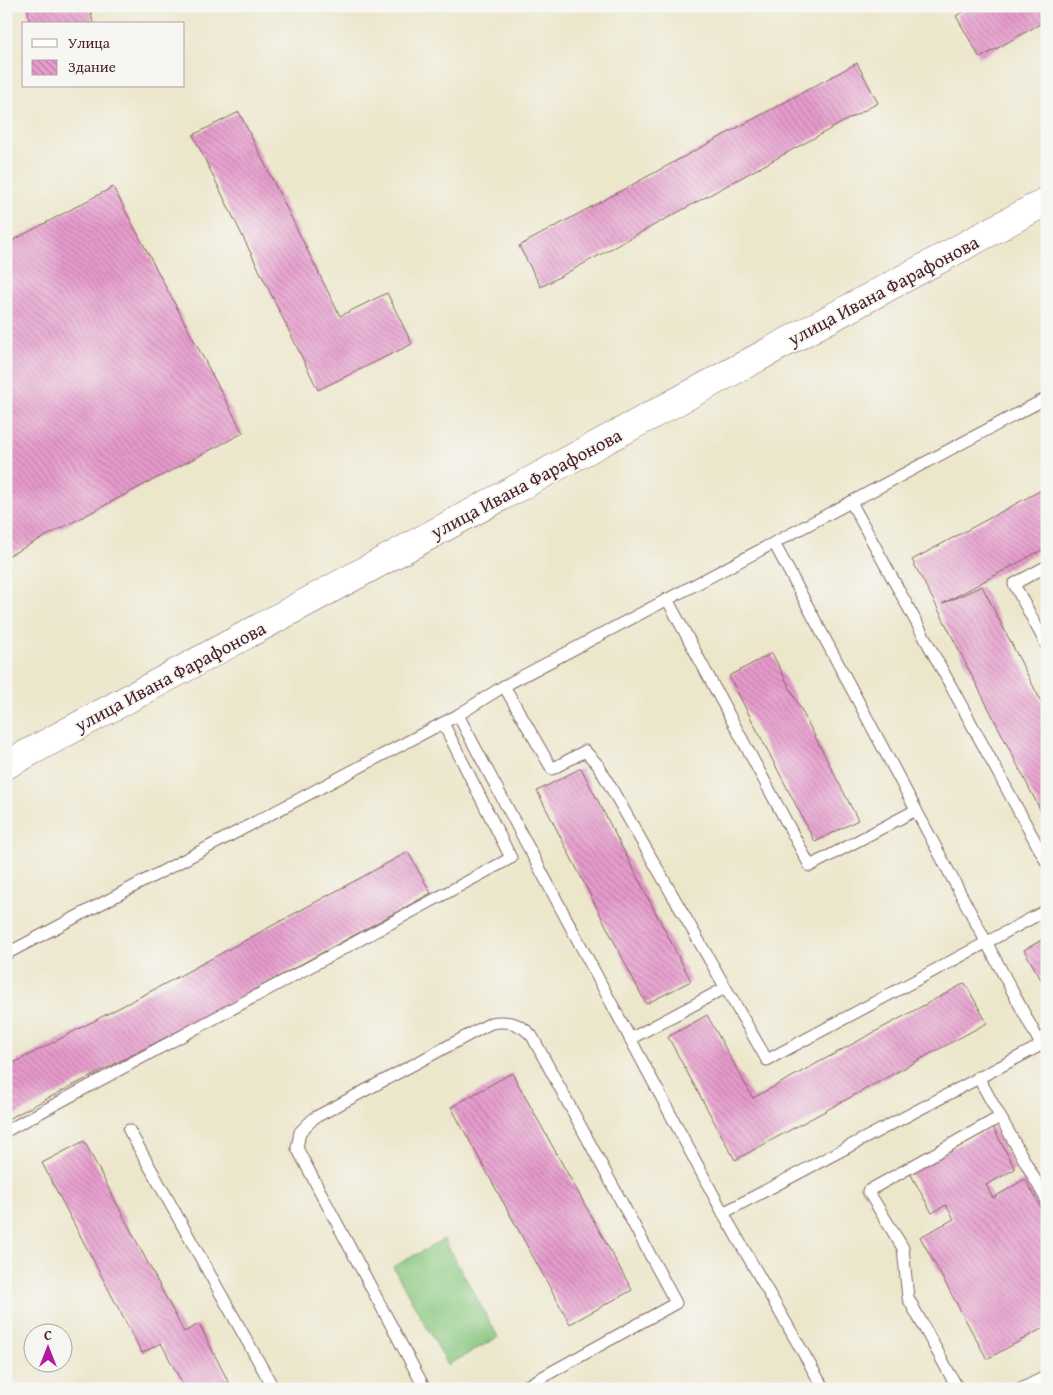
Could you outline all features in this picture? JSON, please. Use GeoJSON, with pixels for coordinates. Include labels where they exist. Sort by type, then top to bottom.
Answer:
{"type":"FeatureCollection","features":[{"type":"Feature","properties":{"kind":"street","name":"улица Ивана Фарафонова"},"geometry":{"type":"LineString","coordinates":[[6,765],[1047,201]]}},
{"type":"Feature","properties":{"kind":"lane"},"geometry":{"type":"LineString","coordinates":[[6,954],[458,715],[504,686],[1047,398]]}},
{"type":"Feature","properties":{"kind":"lane"},"geometry":{"type":"LineString","coordinates":[[851,502],[1042,845],[1047,863]]}},
{"type":"Feature","properties":{"kind":"lane"},"geometry":{"type":"LineString","coordinates":[[724,1212],[1044,1043],[987,942],[774,542]]}},
{"type":"Feature","properties":{"kind":"lane"},"geometry":{"type":"LineString","coordinates":[[1047,566],[1014,584],[1047,646]]}},
{"type":"Feature","properties":{"kind":"lane"},"geometry":{"type":"LineString","coordinates":[[667,599],[810,866],[916,810]]}},
{"type":"Feature","properties":{"kind":"lane"},"geometry":{"type":"LineString","coordinates":[[504,686],[552,769],[585,751],[598,765],[767,1060],[1047,910]]}},
{"type":"Feature","properties":{"kind":"lane"},"geometry":{"type":"LineString","coordinates":[[458,715],[630,1039],[724,1212],[824,1389]]}},
{"type":"Feature","properties":{"kind":"lane"},"geometry":{"type":"LineString","coordinates":[[6,1131],[511,858],[443,722]]}},
{"type":"Feature","properties":{"kind":"lane"},"geometry":{"type":"LineString","coordinates":[[630,1039],[725,988]]}},
{"type":"Feature","properties":{"kind":"lane"},"geometry":{"type":"LineString","coordinates":[[426,1389],[297,1148],[300,1132],[314,1118],[491,1022],[504,1020],[525,1028],[532,1036],[676,1302],[521,1389]]}},
{"type":"Feature","properties":{"kind":"lane"},"geometry":{"type":"LineString","coordinates":[[978,1077],[1047,1201]]}},
{"type":"Feature","properties":{"kind":"lane"},"geometry":{"type":"LineString","coordinates":[[958,1389],[908,1298],[903,1248],[868,1191],[1000,1117]]}},
{"type":"Feature","properties":{"kind":"lane"},"geometry":{"type":"LineString","coordinates":[[129,1130],[274,1389]]}},
{"type":"Feature","properties":{"kind":"lane"},"geometry":{"type":"LineString","coordinates":[[1021,1389],[1047,1376]]}},
{"type":"Feature","properties":{"kind":"green space"},"geometry":{"type":"Polygon","coordinates":[[[444,1239],[498,1337],[448,1365],[393,1267],[444,1239]]]}},
{"type":"Feature","properties":{"kind":"building"},"geometry":{"type":"Polygon","coordinates":[[[27,6],[90,6],[93,22],[30,22],[27,6]]]}},
{"type":"Feature","properties":{"kind":"building"},"geometry":{"type":"Polygon","coordinates":[[[973,6],[1047,6],[1047,20],[980,58],[956,16],[973,6]]]}},
{"type":"Feature","properties":{"kind":"building"},"geometry":{"type":"Polygon","coordinates":[[[857,63],[878,103],[541,287],[519,246],[857,63]]]}},
{"type":"Feature","properties":{"kind":"building"},"geometry":{"type":"Polygon","coordinates":[[[239,112],[340,316],[387,293],[412,344],[318,390],[193,135],[239,112]]]}},
{"type":"Feature","properties":{"kind":"building"},"geometry":{"type":"Polygon","coordinates":[[[113,187],[243,433],[6,557],[6,244],[113,187]]]}},
{"type":"Feature","properties":{"kind":"building"},"geometry":{"type":"Polygon","coordinates":[[[1047,487],[1047,547],[942,604],[982,586],[1047,713],[1047,823],[912,560],[1047,487]]]}},
{"type":"Feature","properties":{"kind":"building"},"geometry":{"type":"Polygon","coordinates":[[[772,653],[858,820],[815,842],[729,676],[772,653]]]}},
{"type":"Feature","properties":{"kind":"building"},"geometry":{"type":"Polygon","coordinates":[[[581,768],[691,981],[646,1004],[537,791],[581,768]]]}},
{"type":"Feature","properties":{"kind":"building"},"geometry":{"type":"Polygon","coordinates":[[[408,852],[431,893],[194,1023],[6,1120],[6,1067],[172,980],[408,852]]]}},
{"type":"Feature","properties":{"kind":"building"},"geometry":{"type":"Polygon","coordinates":[[[1047,937],[1047,990],[1024,950],[1047,937]]]}},
{"type":"Feature","properties":{"kind":"building"},"geometry":{"type":"Polygon","coordinates":[[[965,983],[987,1023],[735,1160],[668,1037],[707,1015],[753,1098],[965,983]]]}},
{"type":"Feature","properties":{"kind":"building"},"geometry":{"type":"Polygon","coordinates":[[[512,1073],[632,1290],[570,1324],[451,1107],[512,1073]]]}},
{"type":"Feature","properties":{"kind":"building"},"geometry":{"type":"Polygon","coordinates":[[[993,1127],[1015,1169],[986,1185],[993,1198],[1025,1179],[1047,1218],[1047,1326],[987,1359],[920,1237],[954,1219],[946,1205],[932,1213],[909,1171],[993,1127]]]}},
{"type":"Feature","properties":{"kind":"building"},"geometry":{"type":"Polygon","coordinates":[[[84,1141],[184,1332],[199,1324],[232,1389],[185,1389],[161,1343],[142,1353],[42,1163],[84,1141]]]}}]}
